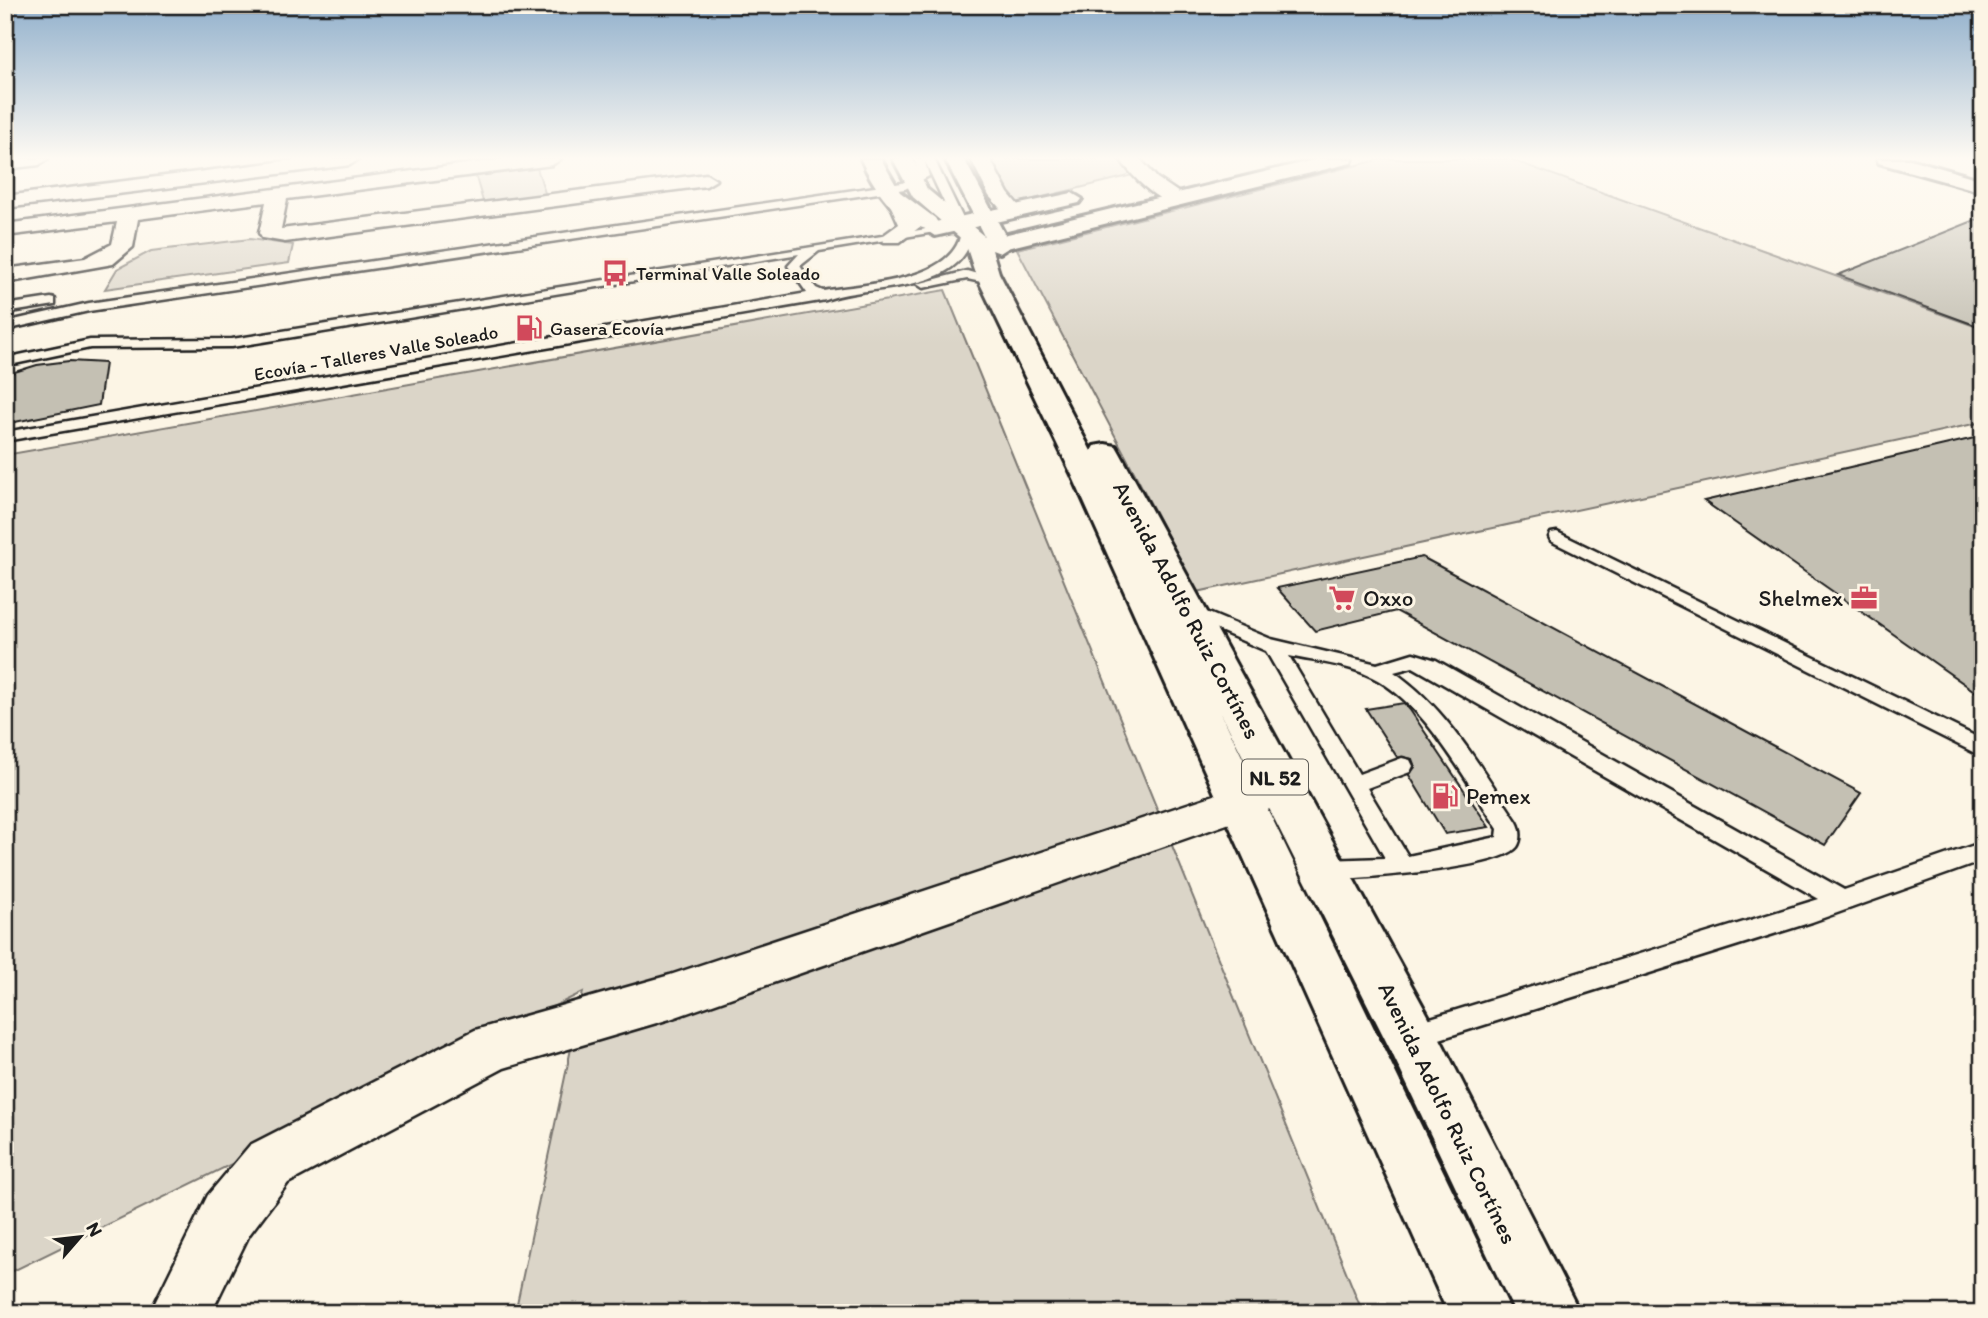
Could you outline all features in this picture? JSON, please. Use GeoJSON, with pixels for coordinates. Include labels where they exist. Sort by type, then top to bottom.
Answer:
{"type":"FeatureCollection","features":[{"type":"Feature","properties":{"kind":"main road","name":"Avenida Adolfo Ruiz Cortínes"},"geometry":{"type":"LineString","coordinates":[[939,221],[979,243]]}},
{"type":"Feature","properties":{"kind":"main road"},"geometry":{"type":"LineString","coordinates":[[952,221],[979,243]]}},
{"type":"Feature","properties":{"kind":"main road"},"geometry":{"type":"LineString","coordinates":[[968,221],[1088,475],[1262,796],[1480,1313]]}},
{"type":"Feature","properties":{"kind":"main road"},"geometry":{"type":"LineString","coordinates":[[970,221],[979,243]]}},
{"type":"Feature","properties":{"kind":"main road","name":"Avenida Adolfo Ruiz Cortínes"},"geometry":{"type":"LineString","coordinates":[[972,221],[979,243],[1186,609],[1262,796],[1325,870],[1549,1309]]}},
{"type":"Feature","properties":{"kind":"main road"},"geometry":{"type":"LineString","coordinates":[[979,243],[1033,221]]}},
{"type":"Feature","properties":{"kind":"main road"},"geometry":{"type":"LineString","coordinates":[[979,243],[1081,221]]}},
{"type":"Feature","properties":{"kind":"street"},"geometry":{"type":"LineString","coordinates":[[5,230],[79,221]]}},
{"type":"Feature","properties":{"kind":"street"},"geometry":{"type":"LineString","coordinates":[[5,276],[105,260],[122,247],[128,221]]}},
{"type":"Feature","properties":{"kind":"street"},"geometry":{"type":"LineString","coordinates":[[273,221],[270,233],[285,236],[399,221]]}},
{"type":"Feature","properties":{"kind":"street"},"geometry":{"type":"LineString","coordinates":[[892,237],[909,226],[908,221]]}},
{"type":"Feature","properties":{"kind":"street"},"geometry":{"type":"LineString","coordinates":[[979,243],[989,221]]}},
{"type":"Feature","properties":{"kind":"street"},"geometry":{"type":"LineString","coordinates":[[180,1313],[236,1201],[249,1182],[269,1164],[492,1047],[670,997],[1262,796]]}},
{"type":"Feature","properties":{"kind":"lane"},"geometry":{"type":"LineString","coordinates":[[5,309],[673,221]]}},
{"type":"Feature","properties":{"kind":"lane"},"geometry":{"type":"LineString","coordinates":[[5,326],[89,307],[690,221]]}},
{"type":"Feature","properties":{"kind":"lane"},"geometry":{"type":"LineString","coordinates":[[966,221],[979,243]]}},
{"type":"Feature","properties":{"kind":"lane"},"geometry":{"type":"LineString","coordinates":[[5,362],[90,344],[232,343],[892,237],[979,243]]}},
{"type":"Feature","properties":{"kind":"lane"},"geometry":{"type":"LineString","coordinates":[[5,446],[934,282],[967,275],[979,243]]}},
{"type":"Feature","properties":{"kind":"lane"},"geometry":{"type":"LineString","coordinates":[[934,282],[979,243]]}},
{"type":"Feature","properties":{"kind":"lane","name":"Ecovía - Talleres Valle Soleado"},"geometry":{"type":"LineString","coordinates":[[5,438],[922,277],[979,243]]}},
{"type":"Feature","properties":{"kind":"lane"},"geometry":{"type":"LineString","coordinates":[[821,249],[801,258],[794,266],[812,291],[842,298]]}},
{"type":"Feature","properties":{"kind":"lane"},"geometry":{"type":"LineString","coordinates":[[1557,537],[1983,748]]}},
{"type":"Feature","properties":{"kind":"lane"},"geometry":{"type":"LineString","coordinates":[[1186,609],[1273,646],[1376,671],[1402,687],[1446,749],[1509,828],[1511,835],[1499,848],[1402,867],[1325,870]]}},
{"type":"Feature","properties":{"kind":"lane"},"geometry":{"type":"LineString","coordinates":[[1273,646],[1402,867]]}},
{"type":"Feature","properties":{"kind":"lane"},"geometry":{"type":"LineString","coordinates":[[1376,671],[1413,660],[1424,662],[1842,901]]}},
{"type":"Feature","properties":{"kind":"lane"},"geometry":{"type":"LineString","coordinates":[[1354,784],[1402,765]]}},
{"type":"Feature","properties":{"kind":"lane"},"geometry":{"type":"LineString","coordinates":[[1411,1037],[1842,901],[1983,851]]}},
{"type":"Feature","properties":{"kind":"shaded area"},"geometry":{"type":"Polygon","coordinates":[[[1133,221],[1680,221],[1983,329],[1983,422],[1197,592],[1017,249],[1133,221]]]}},
{"type":"Feature","properties":{"kind":"shaded area"},"geometry":{"type":"Polygon","coordinates":[[[250,239],[293,245],[289,263],[105,289],[117,269],[151,251],[250,239]]]}},
{"type":"Feature","properties":{"kind":"shaded area"},"geometry":{"type":"Polygon","coordinates":[[[945,290],[1363,1313],[515,1313],[583,992],[5,1275],[5,455],[945,290]]]}},
{"type":"Feature","properties":{"kind":"building"},"geometry":{"type":"Polygon","coordinates":[[[1974,221],[1983,221],[1983,328],[1838,275],[1974,221]]]}},
{"type":"Feature","properties":{"kind":"building"},"geometry":{"type":"Polygon","coordinates":[[[69,361],[105,363],[99,405],[5,424],[5,375],[37,365],[69,361]]]}},
{"type":"Feature","properties":{"kind":"building"},"geometry":{"type":"Polygon","coordinates":[[[1983,436],[1983,697],[1704,501],[1983,436]]]}},
{"type":"Feature","properties":{"kind":"building"},"geometry":{"type":"Polygon","coordinates":[[[1422,557],[1861,793],[1825,845],[1396,611],[1315,631],[1277,588],[1422,557]]]}},
{"type":"Feature","properties":{"kind":"building","name":"Pemex"},"geometry":{"type":"Polygon","coordinates":[[[1404,703],[1489,827],[1445,834],[1409,775],[1415,767],[1412,759],[1397,757],[1366,709],[1404,703]]]}},
{"type":"Feature","properties":{"kind":"place","name":"Terminal Valle Soleado"},"geometry":{"type":"Point","coordinates":[615,273]}},
{"type":"Feature","properties":{"kind":"place","name":"Gasera Ecovía"},"geometry":{"type":"Point","coordinates":[529,328]}},
{"type":"Feature","properties":{"kind":"place","name":"Oxxo"},"geometry":{"type":"Point","coordinates":[1342,598]}},
{"type":"Feature","properties":{"kind":"place","name":"Shelmex"},"geometry":{"type":"Point","coordinates":[1864,598]}},
{"type":"Feature","properties":{"kind":"place","name":"Pemex"},"geometry":{"type":"Point","coordinates":[1445,796]}}]}
